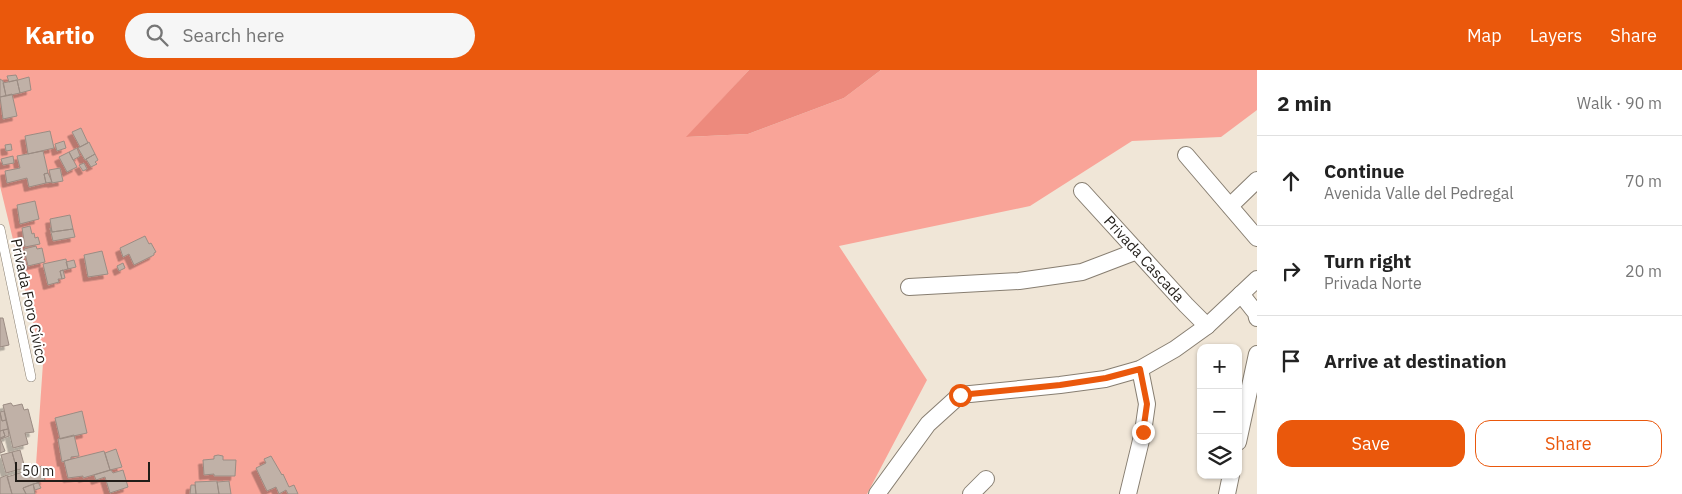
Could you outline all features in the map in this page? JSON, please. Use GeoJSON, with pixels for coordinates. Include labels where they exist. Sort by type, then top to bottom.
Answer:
{"type":"FeatureCollection","features":[{"type":"Feature","properties":{"kind":"street"},"geometry":{"type":"LineString","coordinates":[[1186,154],[1257,238]]}},
{"type":"Feature","properties":{"kind":"street"},"geometry":{"type":"LineString","coordinates":[[1230,206],[1257,180]]}},
{"type":"Feature","properties":{"kind":"street","name":"Privada Cascada"},"geometry":{"type":"LineString","coordinates":[[1082,191],[1207,326]]}},
{"type":"Feature","properties":{"kind":"street"},"geometry":{"type":"LineString","coordinates":[[909,287],[1018,281],[1082,272],[1137,251]]}},
{"type":"Feature","properties":{"kind":"street"},"geometry":{"type":"LineString","coordinates":[[877,494],[928,424],[960,395],[1060,385],[1106,378],[1140,369],[1207,326],[1257,279]]}},
{"type":"Feature","properties":{"kind":"street"},"geometry":{"type":"LineString","coordinates":[[1241,294],[1256,313],[1257,318]]}},
{"type":"Feature","properties":{"kind":"street"},"geometry":{"type":"LineString","coordinates":[[1240,434],[1257,354]]}},
{"type":"Feature","properties":{"kind":"street"},"geometry":{"type":"LineString","coordinates":[[1128,494],[1143,432],[1147,404],[1140,369]]}},
{"type":"Feature","properties":{"kind":"street"},"geometry":{"type":"LineString","coordinates":[[971,494],[986,479]]}},
{"type":"Feature","properties":{"kind":"street"},"geometry":{"type":"LineString","coordinates":[[1227,494],[1230,479]]}},
{"type":"Feature","properties":{"kind":"lane","name":"Privada Foro Cívico"},"geometry":{"type":"LineString","coordinates":[[0,229],[31,377]]}},
{"type":"Feature","properties":{"kind":"shaded area"},"geometry":{"type":"Polygon","coordinates":[[[0,70],[749,70],[687,137],[748,134],[844,98],[881,70],[1257,70],[1257,110],[1221,137],[1132,141],[1030,206],[839,246],[927,380],[867,494],[34,494],[43,363],[0,186],[0,70]]]}},
{"type":"Feature","properties":{"kind":"shaded area"},"geometry":{"type":"Polygon","coordinates":[[[749,70],[881,70],[844,98],[748,134],[686,137],[749,70]]]}},
{"type":"Feature","properties":{"kind":"building"},"geometry":{"type":"Polygon","coordinates":[[[16,75],[18,80],[29,77],[31,90],[20,93],[17,80],[9,82],[7,76],[16,75]]]}},
{"type":"Feature","properties":{"kind":"building"},"geometry":{"type":"Polygon","coordinates":[[[0,79],[3,81],[6,96],[0,97],[0,79]]]}},
{"type":"Feature","properties":{"kind":"building"},"geometry":{"type":"Polygon","coordinates":[[[17,80],[20,93],[6,96],[3,83],[17,80]]]}},
{"type":"Feature","properties":{"kind":"building"},"geometry":{"type":"Polygon","coordinates":[[[12,94],[17,116],[3,119],[0,97],[12,94]]]}},
{"type":"Feature","properties":{"kind":"building"},"geometry":{"type":"Polygon","coordinates":[[[81,128],[88,143],[80,147],[72,132],[81,128]]]}},
{"type":"Feature","properties":{"kind":"building"},"geometry":{"type":"Polygon","coordinates":[[[50,131],[54,148],[28,154],[25,136],[50,131]]]}},
{"type":"Feature","properties":{"kind":"building"},"geometry":{"type":"Polygon","coordinates":[[[64,141],[66,148],[57,151],[55,144],[64,141]]]}},
{"type":"Feature","properties":{"kind":"building"},"geometry":{"type":"Polygon","coordinates":[[[89,142],[95,154],[85,160],[78,148],[89,142]]]}},
{"type":"Feature","properties":{"kind":"building"},"geometry":{"type":"Polygon","coordinates":[[[11,144],[12,150],[6,151],[5,145],[11,144]]]}},
{"type":"Feature","properties":{"kind":"building"},"geometry":{"type":"Polygon","coordinates":[[[77,148],[80,156],[73,160],[69,152],[77,148]]]}},
{"type":"Feature","properties":{"kind":"building"},"geometry":{"type":"Polygon","coordinates":[[[43,151],[48,173],[44,174],[46,183],[29,187],[27,178],[7,183],[5,171],[20,168],[17,156],[43,151]]]}},
{"type":"Feature","properties":{"kind":"building"},"geometry":{"type":"Polygon","coordinates":[[[69,152],[77,167],[67,172],[59,157],[69,152]]]}},
{"type":"Feature","properties":{"kind":"building"},"geometry":{"type":"Polygon","coordinates":[[[95,154],[98,160],[95,162],[97,164],[91,167],[86,159],[95,154]]]}},
{"type":"Feature","properties":{"kind":"building"},"geometry":{"type":"Polygon","coordinates":[[[13,156],[14,163],[3,165],[1,159],[13,156]]]}},
{"type":"Feature","properties":{"kind":"building"},"geometry":{"type":"Polygon","coordinates":[[[84,163],[87,169],[83,171],[79,165],[84,163]]]}},
{"type":"Feature","properties":{"kind":"building"},"geometry":{"type":"Polygon","coordinates":[[[60,168],[63,181],[52,183],[49,170],[60,168]]]}},
{"type":"Feature","properties":{"kind":"building"},"geometry":{"type":"Polygon","coordinates":[[[48,173],[52,182],[46,183],[44,174],[48,173]]]}},
{"type":"Feature","properties":{"kind":"building"},"geometry":{"type":"Polygon","coordinates":[[[35,201],[39,219],[20,224],[17,205],[35,201]]]}},
{"type":"Feature","properties":{"kind":"building"},"geometry":{"type":"Polygon","coordinates":[[[70,215],[73,229],[52,232],[50,219],[70,215]]]}},
{"type":"Feature","properties":{"kind":"building"},"geometry":{"type":"Polygon","coordinates":[[[30,226],[32,234],[34,233],[35,238],[38,237],[40,244],[25,247],[22,228],[30,226]]]}},
{"type":"Feature","properties":{"kind":"building"},"geometry":{"type":"Polygon","coordinates":[[[50,228],[52,232],[73,229],[75,237],[53,241],[50,228]]]}},
{"type":"Feature","properties":{"kind":"building"},"geometry":{"type":"Polygon","coordinates":[[[145,236],[156,252],[154,255],[134,265],[129,254],[123,257],[120,248],[145,236]]]}},
{"type":"Feature","properties":{"kind":"building"},"geometry":{"type":"Polygon","coordinates":[[[36,246],[37,249],[42,248],[45,262],[28,266],[24,249],[36,246]]]}},
{"type":"Feature","properties":{"kind":"building"},"geometry":{"type":"Polygon","coordinates":[[[102,251],[108,274],[88,277],[84,255],[102,251]]]}},
{"type":"Feature","properties":{"kind":"building"},"geometry":{"type":"Polygon","coordinates":[[[66,259],[68,269],[60,271],[62,279],[58,279],[59,282],[48,285],[43,264],[66,259]]]}},
{"type":"Feature","properties":{"kind":"building"},"geometry":{"type":"Polygon","coordinates":[[[74,260],[76,267],[68,269],[66,262],[74,260]]]}},
{"type":"Feature","properties":{"kind":"building"},"geometry":{"type":"Polygon","coordinates":[[[123,263],[125,268],[119,271],[117,266],[123,263]]]}},
{"type":"Feature","properties":{"kind":"building"},"geometry":{"type":"Polygon","coordinates":[[[63,270],[65,278],[62,279],[60,271],[63,270]]]}},
{"type":"Feature","properties":{"kind":"building"},"geometry":{"type":"Polygon","coordinates":[[[0,318],[3,318],[9,345],[0,347],[0,318]]]}},
{"type":"Feature","properties":{"kind":"building"},"geometry":{"type":"Polygon","coordinates":[[[11,403],[13,406],[22,404],[24,410],[28,409],[34,432],[25,433],[28,444],[13,448],[3,405],[11,403]]]}},
{"type":"Feature","properties":{"kind":"building"},"geometry":{"type":"Polygon","coordinates":[[[4,411],[6,420],[2,421],[0,412],[4,411]]]}},
{"type":"Feature","properties":{"kind":"building"},"geometry":{"type":"Polygon","coordinates":[[[82,411],[87,433],[60,439],[55,418],[82,411]]]}},
{"type":"Feature","properties":{"kind":"building"},"geometry":{"type":"Polygon","coordinates":[[[0,413],[2,421],[6,420],[8,429],[0,431],[0,413]]]}},
{"type":"Feature","properties":{"kind":"building"},"geometry":{"type":"Polygon","coordinates":[[[8,429],[9,436],[1,439],[5,436],[3,430],[8,429]]]}},
{"type":"Feature","properties":{"kind":"building"},"geometry":{"type":"Polygon","coordinates":[[[3,430],[5,436],[0,438],[0,431],[3,430]]]}},
{"type":"Feature","properties":{"kind":"building"},"geometry":{"type":"Polygon","coordinates":[[[74,435],[79,456],[71,457],[71,459],[62,462],[58,439],[74,435]]]}},
{"type":"Feature","properties":{"kind":"building"},"geometry":{"type":"Polygon","coordinates":[[[0,438],[5,451],[0,453],[0,438]]]}},
{"type":"Feature","properties":{"kind":"building"},"geometry":{"type":"Polygon","coordinates":[[[116,449],[122,467],[110,470],[105,453],[116,449]]]}},
{"type":"Feature","properties":{"kind":"building"},"geometry":{"type":"Polygon","coordinates":[[[20,450],[25,468],[17,470],[12,452],[20,450]]]}},
{"type":"Feature","properties":{"kind":"building"},"geometry":{"type":"Polygon","coordinates":[[[104,451],[110,470],[83,478],[83,476],[68,478],[64,461],[104,451]]]}},
{"type":"Feature","properties":{"kind":"building"},"geometry":{"type":"Polygon","coordinates":[[[12,452],[17,470],[6,473],[1,455],[12,452]]]}},
{"type":"Feature","properties":{"kind":"building"},"geometry":{"type":"Polygon","coordinates":[[[214,456],[223,456],[223,460],[236,460],[235,476],[204,475],[203,460],[214,459],[214,456]]]}},
{"type":"Feature","properties":{"kind":"building"},"geometry":{"type":"Polygon","coordinates":[[[271,456],[289,487],[294,485],[298,494],[288,494],[286,490],[279,494],[276,487],[267,491],[256,468],[266,463],[264,459],[271,456]]]}},
{"type":"Feature","properties":{"kind":"building"},"geometry":{"type":"Polygon","coordinates":[[[42,466],[45,480],[23,488],[26,494],[12,494],[7,477],[42,466]]]}},
{"type":"Feature","properties":{"kind":"building"},"geometry":{"type":"Polygon","coordinates":[[[111,470],[113,473],[123,470],[128,487],[110,493],[105,477],[96,480],[94,475],[111,470]]]}},
{"type":"Feature","properties":{"kind":"building"},"geometry":{"type":"Polygon","coordinates":[[[7,475],[12,494],[0,494],[0,478],[7,475]]]}},
{"type":"Feature","properties":{"kind":"building"},"geometry":{"type":"Polygon","coordinates":[[[217,481],[219,494],[196,494],[195,482],[217,481]]]}},
{"type":"Feature","properties":{"kind":"building"},"geometry":{"type":"Polygon","coordinates":[[[229,481],[231,494],[219,494],[217,482],[229,481]]]}},
{"type":"Feature","properties":{"kind":"building"},"geometry":{"type":"Polygon","coordinates":[[[38,482],[41,488],[35,490],[33,484],[38,482]]]}},
{"type":"Feature","properties":{"kind":"building"},"geometry":{"type":"Polygon","coordinates":[[[33,484],[35,494],[26,494],[23,488],[33,484]]]}},
{"type":"Feature","properties":{"kind":"building"},"geometry":{"type":"Polygon","coordinates":[[[191,485],[195,485],[196,494],[190,494],[191,485]]]}},
{"type":"Feature","properties":{"kind":"route"},"geometry":{"type":"LineString","coordinates":[[960,395],[1060,385],[1106,378],[1140,369],[1147,404],[1143,432]]}}]}
